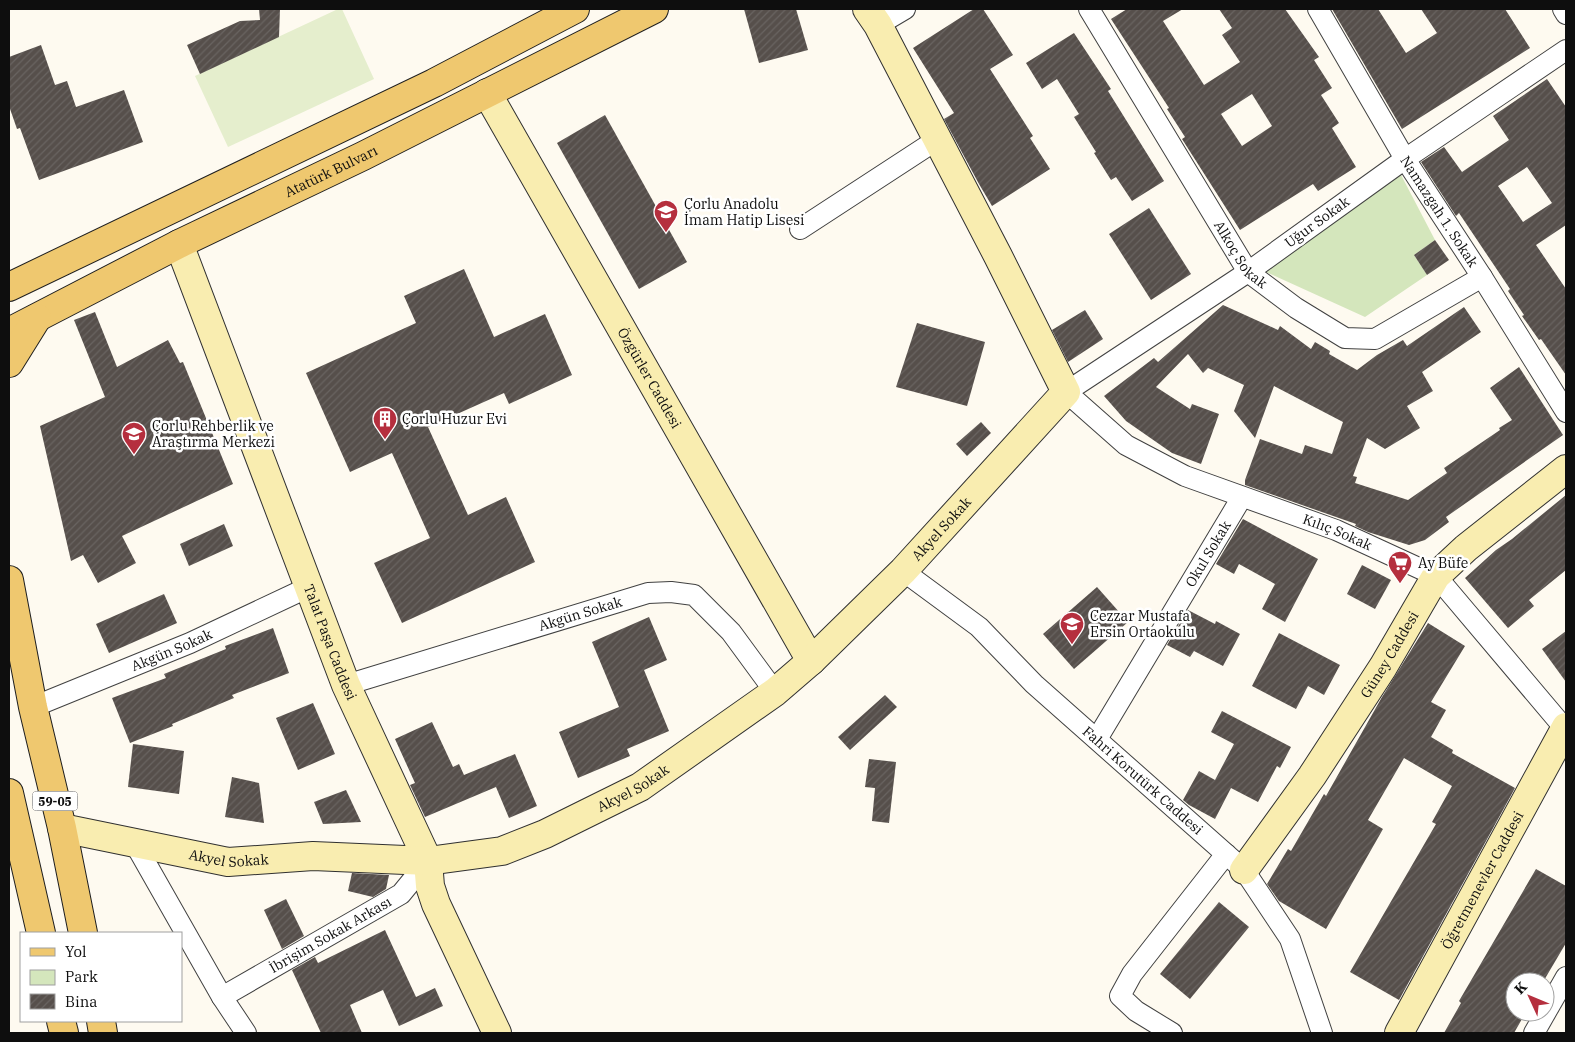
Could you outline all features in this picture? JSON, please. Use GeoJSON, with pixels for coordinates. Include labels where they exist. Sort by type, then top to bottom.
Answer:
{"type":"FeatureCollection","features":[{"type":"Feature","properties":{"kind":"main road"},"geometry":{"type":"LineString","coordinates":[[9,287],[434,83],[575,9]]}},
{"type":"Feature","properties":{"kind":"main road","name":"Atatürk Bulvarı"},"geometry":{"type":"LineString","coordinates":[[9,332],[179,244],[363,156],[654,9]]}},
{"type":"Feature","properties":{"kind":"main road"},"geometry":{"type":"LineString","coordinates":[[9,363],[37,318]]}},
{"type":"Feature","properties":{"kind":"main road","name":"59-05"},"geometry":{"type":"LineString","coordinates":[[9,580],[33,707],[62,828],[83,932]]}},
{"type":"Feature","properties":{"kind":"main road"},"geometry":{"type":"LineString","coordinates":[[10,801],[41,932]]}},
{"type":"Feature","properties":{"kind":"street"},"geometry":{"type":"LineString","coordinates":[[905,9],[874,14],[1066,392]]}},
{"type":"Feature","properties":{"kind":"street","name":"Alkoç Sokak"},"geometry":{"type":"LineString","coordinates":[[1088,9],[1248,272],[1296,308],[1344,338],[1375,339],[1482,276]]}},
{"type":"Feature","properties":{"kind":"street","name":"Namazgah 1. Sokak"},"geometry":{"type":"LineString","coordinates":[[1318,9],[1405,159],[1482,276],[1566,412]]}},
{"type":"Feature","properties":{"kind":"street"},"geometry":{"type":"LineString","coordinates":[[1563,9],[1566,14]]}},
{"type":"Feature","properties":{"kind":"street","name":"Uğur Sokak"},"geometry":{"type":"LineString","coordinates":[[1066,392],[1248,272],[1405,159],[1566,50]]}},
{"type":"Feature","properties":{"kind":"street","name":"Özgürler Caddesi"},"geometry":{"type":"LineString","coordinates":[[487,93],[811,661]]}},
{"type":"Feature","properties":{"kind":"street"},"geometry":{"type":"LineString","coordinates":[[800,229],[938,140]]}},
{"type":"Feature","properties":{"kind":"street","name":"Talat Paşa Caddesi"},"geometry":{"type":"LineString","coordinates":[[179,244],[346,685],[428,861],[430,886],[436,904],[497,1033]]}},
{"type":"Feature","properties":{"kind":"street","name":"Akyel Sokak"},"geometry":{"type":"LineString","coordinates":[[62,828],[228,862],[313,856],[428,861],[502,851],[545,834],[640,787],[775,692],[811,661],[903,571],[1066,392]]}},
{"type":"Feature","properties":{"kind":"street","name":"Kılıç Sokak"},"geometry":{"type":"LineString","coordinates":[[1066,392],[1126,445],[1185,476],[1336,530],[1436,576],[1565,728]]}},
{"type":"Feature","properties":{"kind":"street","name":"Güney Caddesi"},"geometry":{"type":"LineString","coordinates":[[1235,862],[1312,776],[1383,667],[1436,576],[1466,548],[1566,469]]}},
{"type":"Feature","properties":{"kind":"street","name":"Okul Sokak"},"geometry":{"type":"LineString","coordinates":[[1097,740],[1242,497]]}},
{"type":"Feature","properties":{"kind":"street","name":"Fahri Korutürk Caddesi"},"geometry":{"type":"LineString","coordinates":[[903,571],[979,627],[1034,684],[1235,862],[1290,939],[1322,1033]]}},
{"type":"Feature","properties":{"kind":"street","name":"Akgün Sokak"},"geometry":{"type":"LineString","coordinates":[[33,707],[190,643],[309,587]]}},
{"type":"Feature","properties":{"kind":"street","name":"Akgün Sokak"},"geometry":{"type":"LineString","coordinates":[[346,685],[648,593],[671,592],[694,595],[731,632],[775,692]]}},
{"type":"Feature","properties":{"kind":"street","name":"Öğretmenevler Caddesi"},"geometry":{"type":"LineString","coordinates":[[1399,1033],[1565,728]]}},
{"type":"Feature","properties":{"kind":"street"},"geometry":{"type":"LineString","coordinates":[[135,844],[222,997],[246,1033]]}},
{"type":"Feature","properties":{"kind":"street","name":"İbrişim Sokak Arkası"},"geometry":{"type":"LineString","coordinates":[[222,997],[401,894],[428,861]]}},
{"type":"Feature","properties":{"kind":"street"},"geometry":{"type":"LineString","coordinates":[[1172,1033],[1136,1011],[1120,996],[1132,974],[1235,862]]}},
{"type":"Feature","properties":{"kind":"street"},"geometry":{"type":"LineString","coordinates":[[1534,1033],[1566,978]]}},
{"type":"Feature","properties":{"kind":"green space"},"geometry":{"type":"Polygon","coordinates":[[[338,9],[342,9],[374,79],[228,147],[195,76],[338,9]]]}},
{"type":"Feature","properties":{"kind":"green space"},"geometry":{"type":"Polygon","coordinates":[[[1400,173],[1435,240],[1414,255],[1427,275],[1365,317],[1264,271],[1400,173]]]}},
{"type":"Feature","properties":{"kind":"building"},"geometry":{"type":"Polygon","coordinates":[[[259,9],[280,9],[279,37],[200,74],[187,45],[240,21],[260,20],[259,9]]]}},
{"type":"Feature","properties":{"kind":"building"},"geometry":{"type":"Polygon","coordinates":[[[744,9],[796,9],[808,50],[759,63],[744,9]]]}},
{"type":"Feature","properties":{"kind":"building"},"geometry":{"type":"Polygon","coordinates":[[[974,9],[983,9],[1013,55],[990,69],[1033,136],[1030,138],[1050,169],[992,206],[944,119],[954,113],[913,48],[974,9]]]}},
{"type":"Feature","properties":{"kind":"building"},"geometry":{"type":"Polygon","coordinates":[[[1127,9],[1183,9],[1163,21],[1204,85],[1240,62],[1222,35],[1232,28],[1219,9],[1285,9],[1319,57],[1314,60],[1332,88],[1321,95],[1339,123],[1332,128],[1356,167],[1318,191],[1313,184],[1240,230],[1182,139],[1185,137],[1167,109],[1169,108],[1111,19],[1127,9]],[[1252,94],[1221,114],[1242,146],[1272,126],[1252,94]]]}},
{"type":"Feature","properties":{"kind":"building"},"geometry":{"type":"Polygon","coordinates":[[[1332,9],[1378,9],[1406,53],[1437,33],[1421,9],[1505,9],[1530,48],[1402,129],[1332,9]]]}},
{"type":"Feature","properties":{"kind":"building"},"geometry":{"type":"Polygon","coordinates":[[[1074,33],[1111,89],[1108,91],[1164,181],[1132,201],[1116,177],[1111,180],[1094,153],[1096,152],[1074,117],[1079,114],[1057,79],[1042,89],[1026,63],[1074,33]]]}},
{"type":"Feature","properties":{"kind":"building"},"geometry":{"type":"Polygon","coordinates":[[[41,45],[55,85],[67,81],[76,107],[124,90],[143,142],[39,180],[20,128],[17,129],[9,106],[9,57],[41,45]]]}},
{"type":"Feature","properties":{"kind":"building"},"geometry":{"type":"Polygon","coordinates":[[[1547,79],[1566,107],[1566,225],[1536,245],[1566,289],[1566,375],[1522,316],[1524,315],[1508,291],[1510,289],[1459,213],[1456,216],[1421,162],[1444,147],[1462,172],[1509,140],[1493,116],[1547,79]],[[1527,167],[1498,186],[1523,222],[1552,203],[1527,167]]]}},
{"type":"Feature","properties":{"kind":"building"},"geometry":{"type":"Polygon","coordinates":[[[605,115],[687,262],[639,289],[557,143],[605,115]]]}},
{"type":"Feature","properties":{"kind":"building"},"geometry":{"type":"Polygon","coordinates":[[[1149,208],[1191,274],[1151,300],[1109,234],[1149,208]]]}},
{"type":"Feature","properties":{"kind":"building"},"geometry":{"type":"Polygon","coordinates":[[[1435,240],[1449,260],[1427,275],[1414,255],[1435,240]]]}},
{"type":"Feature","properties":{"kind":"building","name":"Çorlu Huzur Evi"},"geometry":{"type":"Polygon","coordinates":[[[464,269],[494,337],[545,314],[572,375],[509,404],[504,393],[428,427],[468,515],[506,497],[535,562],[402,623],[374,563],[430,538],[392,453],[350,472],[306,373],[416,323],[404,296],[464,269]]]}},
{"type":"Feature","properties":{"kind":"building"},"geometry":{"type":"Polygon","coordinates":[[[1223,305],[1278,330],[1280,326],[1311,349],[1315,342],[1330,351],[1329,354],[1357,370],[1377,355],[1403,340],[1407,346],[1464,307],[1481,332],[1422,372],[1433,391],[1407,406],[1420,428],[1385,449],[1367,438],[1353,476],[1357,477],[1355,483],[1408,500],[1447,473],[1444,468],[1512,420],[1490,388],[1519,367],[1563,435],[1446,517],[1449,522],[1425,540],[1409,545],[1368,532],[1355,526],[1356,524],[1245,485],[1245,480],[1260,439],[1302,454],[1305,445],[1332,454],[1343,422],[1274,386],[1255,438],[1234,411],[1244,385],[1208,368],[1203,373],[1188,354],[1156,387],[1190,409],[1192,404],[1219,414],[1201,464],[1172,453],[1126,421],[1104,396],[1154,358],[1158,362],[1223,305]]]}},
{"type":"Feature","properties":{"kind":"building"},"geometry":{"type":"Polygon","coordinates":[[[1085,310],[1103,339],[1068,362],[1052,330],[1085,310]]]}},
{"type":"Feature","properties":{"kind":"building","name":"Çorlu Rehberlik ve Araştırma Merkezi"},"geometry":{"type":"Polygon","coordinates":[[[95,312],[117,367],[168,340],[180,363],[183,362],[233,484],[122,536],[136,563],[98,583],[83,555],[71,561],[40,426],[105,397],[74,320],[95,312]]]}},
{"type":"Feature","properties":{"kind":"building"},"geometry":{"type":"Polygon","coordinates":[[[917,323],[985,342],[967,406],[896,387],[917,323]]]}},
{"type":"Feature","properties":{"kind":"building"},"geometry":{"type":"Polygon","coordinates":[[[981,422],[991,433],[967,456],[956,444],[981,422]]]}},
{"type":"Feature","properties":{"kind":"building"},"geometry":{"type":"Polygon","coordinates":[[[1566,495],[1566,570],[1529,600],[1534,606],[1508,628],[1465,578],[1496,550],[1566,495]]]}},
{"type":"Feature","properties":{"kind":"building"},"geometry":{"type":"Polygon","coordinates":[[[1243,519],[1318,559],[1285,622],[1262,609],[1275,584],[1239,564],[1234,574],[1216,564],[1243,519]]]}},
{"type":"Feature","properties":{"kind":"building"},"geometry":{"type":"Polygon","coordinates":[[[224,524],[233,546],[189,566],[180,544],[224,524]]]}},
{"type":"Feature","properties":{"kind":"building"},"geometry":{"type":"Polygon","coordinates":[[[1362,565],[1391,580],[1375,609],[1347,594],[1362,565]]]}},
{"type":"Feature","properties":{"kind":"building"},"geometry":{"type":"Polygon","coordinates":[[[1097,587],[1128,622],[1074,669],[1043,634],[1097,587]]]}},
{"type":"Feature","properties":{"kind":"building"},"geometry":{"type":"Polygon","coordinates":[[[164,594],[177,623],[109,653],[96,624],[164,594]]]}},
{"type":"Feature","properties":{"kind":"building"},"geometry":{"type":"Polygon","coordinates":[[[1188,610],[1215,624],[1216,621],[1240,634],[1223,666],[1194,651],[1190,657],[1167,645],[1188,610]]]}},
{"type":"Feature","properties":{"kind":"building"},"geometry":{"type":"Polygon","coordinates":[[[649,617],[667,660],[644,670],[669,731],[627,749],[630,756],[578,778],[559,732],[619,707],[592,642],[649,617]]]}},
{"type":"Feature","properties":{"kind":"building"},"geometry":{"type":"Polygon","coordinates":[[[1428,623],[1465,646],[1431,702],[1446,710],[1431,737],[1453,750],[1452,753],[1515,788],[1399,1000],[1350,972],[1436,824],[1432,822],[1452,786],[1404,758],[1368,820],[1383,829],[1326,929],[1279,901],[1267,884],[1288,849],[1291,851],[1324,794],[1326,796],[1382,697],[1428,623]]]}},
{"type":"Feature","properties":{"kind":"building"},"geometry":{"type":"Polygon","coordinates":[[[273,628],[289,673],[232,695],[234,698],[130,743],[112,698],[166,678],[164,674],[226,649],[225,646],[273,628]]]}},
{"type":"Feature","properties":{"kind":"building"},"geometry":{"type":"Polygon","coordinates":[[[1566,631],[1566,682],[1542,649],[1566,631]]]}},
{"type":"Feature","properties":{"kind":"building"},"geometry":{"type":"Polygon","coordinates":[[[1279,633],[1340,665],[1324,695],[1308,686],[1296,709],[1252,686],[1279,633]]]}},
{"type":"Feature","properties":{"kind":"building"},"geometry":{"type":"Polygon","coordinates":[[[885,695],[897,707],[850,750],[838,737],[885,695]]]}},
{"type":"Feature","properties":{"kind":"building"},"geometry":{"type":"Polygon","coordinates":[[[313,703],[335,754],[298,770],[276,718],[313,703]]]}},
{"type":"Feature","properties":{"kind":"building"},"geometry":{"type":"Polygon","coordinates":[[[1222,711],[1291,747],[1280,768],[1277,766],[1258,802],[1231,788],[1215,819],[1183,800],[1199,771],[1215,780],[1234,744],[1211,732],[1222,711]]]}},
{"type":"Feature","properties":{"kind":"building"},"geometry":{"type":"Polygon","coordinates":[[[432,722],[453,767],[459,764],[464,775],[515,754],[537,806],[509,818],[496,787],[425,817],[410,785],[415,783],[395,739],[432,722]]]}},
{"type":"Feature","properties":{"kind":"building"},"geometry":{"type":"Polygon","coordinates":[[[133,744],[184,751],[179,794],[128,787],[133,744]]]}},
{"type":"Feature","properties":{"kind":"building"},"geometry":{"type":"Polygon","coordinates":[[[869,759],[896,762],[889,823],[872,821],[875,788],[865,787],[869,759]]]}},
{"type":"Feature","properties":{"kind":"building"},"geometry":{"type":"Polygon","coordinates":[[[232,777],[259,783],[264,823],[225,817],[232,777]]]}},
{"type":"Feature","properties":{"kind":"building"},"geometry":{"type":"Polygon","coordinates":[[[346,790],[361,822],[323,824],[314,802],[346,790]]]}},
{"type":"Feature","properties":{"kind":"building"},"geometry":{"type":"Polygon","coordinates":[[[1536,869],[1566,886],[1566,943],[1549,972],[1505,972],[1505,1022],[1520,1022],[1514,1033],[1444,1033],[1461,1003],[1459,1001],[1536,869]]]}},
{"type":"Feature","properties":{"kind":"building"},"geometry":{"type":"Polygon","coordinates":[[[352,873],[389,875],[386,889],[373,897],[348,891],[352,873]]]}},
{"type":"Feature","properties":{"kind":"building"},"geometry":{"type":"Polygon","coordinates":[[[286,899],[304,936],[282,949],[264,910],[286,899]]]}},
{"type":"Feature","properties":{"kind":"building"},"geometry":{"type":"Polygon","coordinates":[[[1219,902],[1249,927],[1190,999],[1160,974],[1219,902]]]}},
{"type":"Feature","properties":{"kind":"building"},"geometry":{"type":"Polygon","coordinates":[[[385,930],[416,997],[435,988],[443,1006],[399,1026],[383,990],[350,1005],[362,1033],[321,1033],[292,970],[315,957],[318,963],[385,930]]]}},
{"type":"Feature","properties":{"kind":"place","name":"Çorlu Anadolu İmam Hatip Lisesi"},"geometry":{"type":"Point","coordinates":[666,233]}},
{"type":"Feature","properties":{"kind":"place","name":"Çorlu Huzur Evi"},"geometry":{"type":"Point","coordinates":[385,440]}},
{"type":"Feature","properties":{"kind":"place","name":"Çorlu Rehberlik ve Araştırma Merkezi"},"geometry":{"type":"Point","coordinates":[134,455]}},
{"type":"Feature","properties":{"kind":"place","name":"Ay Büfe"},"geometry":{"type":"Point","coordinates":[1400,584]}},
{"type":"Feature","properties":{"kind":"place","name":"Cezzar Mustafa Ersin Ortaokulu"},"geometry":{"type":"Point","coordinates":[1072,645]}}]}
